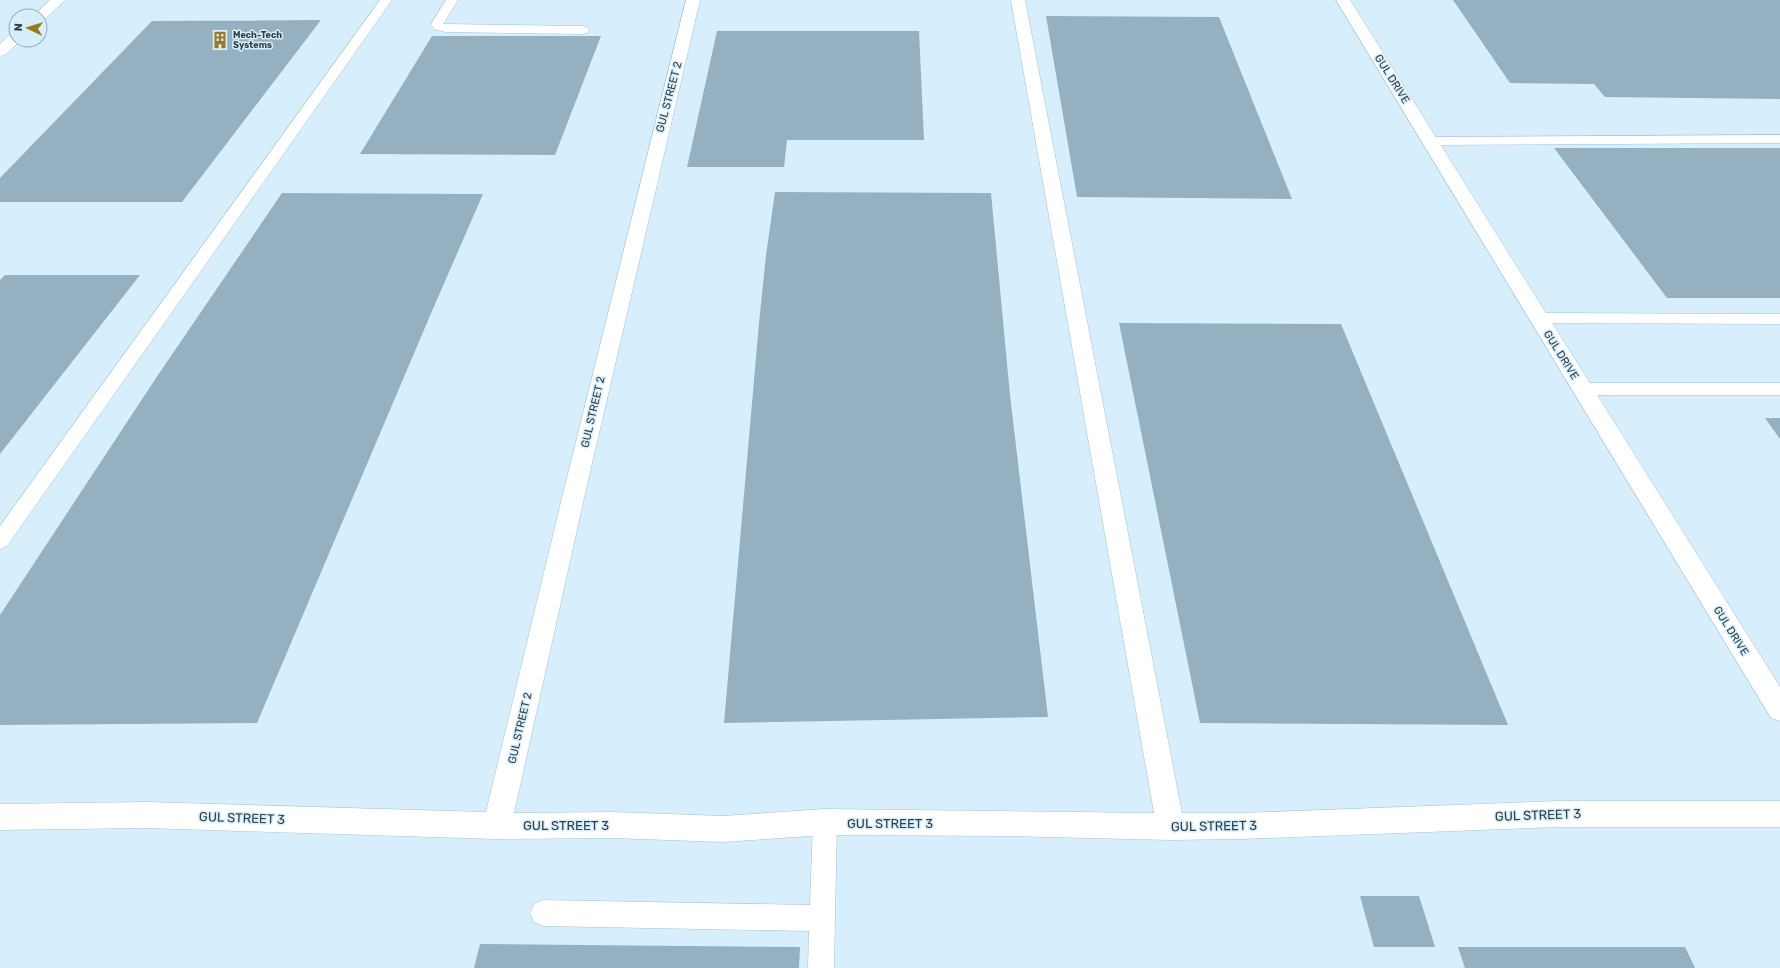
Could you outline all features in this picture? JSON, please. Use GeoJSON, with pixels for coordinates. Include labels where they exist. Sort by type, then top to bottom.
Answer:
{"type":"FeatureCollection","features":[{"type":"Feature","properties":{"kind":"street"},"geometry":{"type":"LineString","coordinates":[[48,9],[58,0]]}},
{"type":"Feature","properties":{"kind":"street","name":"GUL STREET 2"},"geometry":{"type":"LineString","coordinates":[[498,826],[573,498],[693,0]]}},
{"type":"Feature","properties":{"kind":"street"},"geometry":{"type":"LineString","coordinates":[[1018,0],[1171,826]]}},
{"type":"Feature","properties":{"kind":"street","name":"GUL DRIVE"},"geometry":{"type":"LineString","coordinates":[[1343,0],[1582,389],[1773,689],[1780,710]]}},
{"type":"Feature","properties":{"kind":"street"},"geometry":{"type":"LineString","coordinates":[[0,52],[8,44]]}},
{"type":"Feature","properties":{"kind":"street","name":"GUL STREET 3"},"geometry":{"type":"LineString","coordinates":[[0,817],[146,815],[498,826],[613,824],[723,829],[825,822],[1241,826],[1559,814],[1780,814]]}},
{"type":"Feature","properties":{"kind":"lane"},"geometry":{"type":"LineString","coordinates":[[0,541],[386,0]]}},
{"type":"Feature","properties":{"kind":"lane"},"geometry":{"type":"LineString","coordinates":[[452,0],[437,24],[441,28],[583,30]]}},
{"type":"Feature","properties":{"kind":"lane"},"geometry":{"type":"LineString","coordinates":[[1430,141],[1780,139]]}},
{"type":"Feature","properties":{"kind":"lane"},"geometry":{"type":"LineString","coordinates":[[1539,318],[1780,319]]}},
{"type":"Feature","properties":{"kind":"lane"},"geometry":{"type":"LineString","coordinates":[[1582,389],[1780,389]]}},
{"type":"Feature","properties":{"kind":"lane"},"geometry":{"type":"LineString","coordinates":[[821,968],[825,822]]}},
{"type":"Feature","properties":{"kind":"lane"},"geometry":{"type":"LineString","coordinates":[[543,913],[823,918]]}},
{"type":"Feature","properties":{"kind":"building"},"geometry":{"type":"Polygon","coordinates":[[[1453,0],[1780,0],[1780,99],[1605,97],[1594,84],[1510,83],[1453,0]]]}},
{"type":"Feature","properties":{"kind":"building"},"geometry":{"type":"Polygon","coordinates":[[[1046,16],[1219,17],[1292,199],[1077,197],[1046,16]]]}},
{"type":"Feature","properties":{"kind":"building"},"geometry":{"type":"Polygon","coordinates":[[[321,20],[182,202],[0,202],[0,178],[152,21],[321,20]]]}},
{"type":"Feature","properties":{"kind":"building"},"geometry":{"type":"Polygon","coordinates":[[[717,31],[919,31],[924,140],[787,140],[784,167],[687,167],[717,31]]]}},
{"type":"Feature","properties":{"kind":"building"},"geometry":{"type":"Polygon","coordinates":[[[432,36],[601,36],[555,155],[360,154],[432,36]]]}},
{"type":"Feature","properties":{"kind":"building"},"geometry":{"type":"Polygon","coordinates":[[[1554,148],[1780,148],[1780,298],[1667,298],[1554,148]]]}},
{"type":"Feature","properties":{"kind":"building"},"geometry":{"type":"Polygon","coordinates":[[[775,192],[991,193],[1010,395],[1048,717],[724,723],[759,323],[766,255],[775,192]]]}},
{"type":"Feature","properties":{"kind":"building"},"geometry":{"type":"Polygon","coordinates":[[[282,193],[483,194],[257,723],[0,725],[0,615],[156,378],[282,193]]]}},
{"type":"Feature","properties":{"kind":"building"},"geometry":{"type":"Polygon","coordinates":[[[5,275],[140,275],[0,454],[0,280],[5,275]]]}},
{"type":"Feature","properties":{"kind":"building"},"geometry":{"type":"Polygon","coordinates":[[[1119,323],[1341,324],[1508,725],[1200,723],[1119,323]]]}},
{"type":"Feature","properties":{"kind":"building"},"geometry":{"type":"Polygon","coordinates":[[[1765,418],[1780,418],[1780,439],[1765,418]]]}},
{"type":"Feature","properties":{"kind":"building"},"geometry":{"type":"Polygon","coordinates":[[[1360,896],[1419,896],[1435,947],[1374,947],[1360,896]]]}},
{"type":"Feature","properties":{"kind":"building"},"geometry":{"type":"Polygon","coordinates":[[[480,944],[800,947],[799,968],[474,968],[480,944]]]}},
{"type":"Feature","properties":{"kind":"building"},"geometry":{"type":"Polygon","coordinates":[[[1458,947],[1685,947],[1695,968],[1465,968],[1458,947]]]}},
{"type":"Feature","properties":{"kind":"place","name":"Mech-Tech Systems"},"geometry":{"type":"Point","coordinates":[220,40]}}]}
